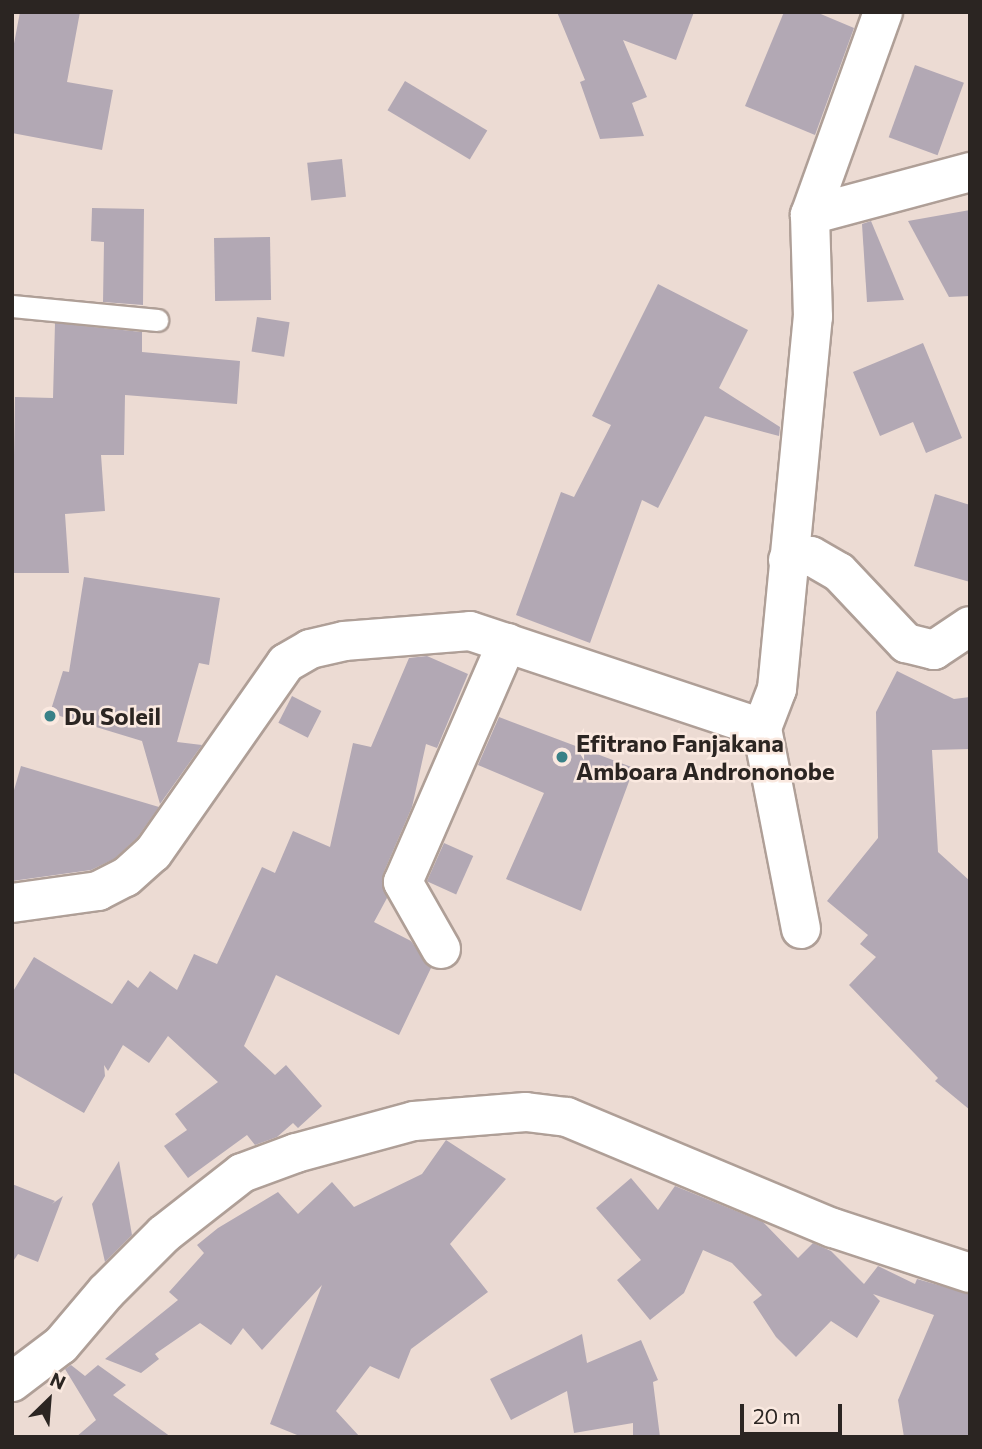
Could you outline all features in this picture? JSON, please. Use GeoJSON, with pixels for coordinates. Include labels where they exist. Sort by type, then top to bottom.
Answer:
{"type":"FeatureCollection","features":[{"type":"Feature","properties":{"kind":"street"},"geometry":{"type":"LineString","coordinates":[[801,929],[762,728],[777,690],[813,317],[810,215],[883,12]]}},
{"type":"Feature","properties":{"kind":"street"},"geometry":{"type":"LineString","coordinates":[[810,215],[970,172]]}},
{"type":"Feature","properties":{"kind":"street"},"geometry":{"type":"LineString","coordinates":[[788,560],[811,556],[839,572],[906,643],[934,650],[970,626]]}},
{"type":"Feature","properties":{"kind":"street"},"geometry":{"type":"LineString","coordinates":[[12,903],[98,891],[126,877],[153,853],[286,663],[310,649],[344,641],[470,631],[762,728]]}},
{"type":"Feature","properties":{"kind":"street"},"geometry":{"type":"LineString","coordinates":[[441,949],[403,882],[507,643]]}},
{"type":"Feature","properties":{"kind":"street"},"geometry":{"type":"LineString","coordinates":[[12,1382],[61,1345],[106,1292],[164,1234],[242,1173],[296,1153],[414,1121],[526,1112],[567,1117],[833,1228],[970,1273]]}},
{"type":"Feature","properties":{"kind":"lane"},"geometry":{"type":"LineString","coordinates":[[12,306],[157,320]]}},
{"type":"Feature","properties":{"kind":"building"},"geometry":{"type":"Polygon","coordinates":[[[20,12],[80,12],[67,82],[113,90],[102,150],[12,133],[12,54],[20,12]]]}},
{"type":"Feature","properties":{"kind":"building"},"geometry":{"type":"Polygon","coordinates":[[[557,12],[694,12],[676,60],[623,40],[647,97],[632,103],[644,136],[600,139],[580,82],[585,80],[557,12]]]}},
{"type":"Feature","properties":{"kind":"building"},"geometry":{"type":"Polygon","coordinates":[[[784,12],[816,12],[854,28],[815,135],[745,106],[784,12]]]}},
{"type":"Feature","properties":{"kind":"building"},"geometry":{"type":"Polygon","coordinates":[[[915,65],[964,83],[938,155],[889,137],[915,65]]]}},
{"type":"Feature","properties":{"kind":"building"},"geometry":{"type":"Polygon","coordinates":[[[405,81],[487,130],[470,160],[387,110],[405,81]]]}},
{"type":"Feature","properties":{"kind":"building"},"geometry":{"type":"Polygon","coordinates":[[[342,159],[346,197],[311,200],[307,163],[342,159]]]}},
{"type":"Feature","properties":{"kind":"building"},"geometry":{"type":"Polygon","coordinates":[[[92,208],[144,209],[143,305],[103,302],[104,242],[91,241],[92,208]]]}},
{"type":"Feature","properties":{"kind":"building"},"geometry":{"type":"Polygon","coordinates":[[[970,210],[970,296],[949,297],[908,221],[970,210]]]}},
{"type":"Feature","properties":{"kind":"building"},"geometry":{"type":"Polygon","coordinates":[[[871,221],[904,300],[867,302],[862,224],[871,221]]]}},
{"type":"Feature","properties":{"kind":"building"},"geometry":{"type":"Polygon","coordinates":[[[270,237],[271,300],[215,301],[214,238],[270,237]]]}},
{"type":"Feature","properties":{"kind":"building"},"geometry":{"type":"Polygon","coordinates":[[[658,284],[748,330],[719,388],[780,427],[779,436],[705,416],[658,508],[642,500],[590,643],[516,615],[561,492],[574,497],[611,425],[592,416],[658,284]]]}},
{"type":"Feature","properties":{"kind":"building"},"geometry":{"type":"Polygon","coordinates":[[[257,317],[290,322],[284,357],[252,352],[257,317]]]}},
{"type":"Feature","properties":{"kind":"building"},"geometry":{"type":"Polygon","coordinates":[[[55,323],[142,332],[142,352],[240,361],[237,404],[125,395],[124,455],[101,455],[105,511],[65,514],[69,573],[12,573],[15,397],[53,398],[55,323]]]}},
{"type":"Feature","properties":{"kind":"building"},"geometry":{"type":"Polygon","coordinates":[[[923,343],[962,438],[926,453],[913,422],[880,436],[853,372],[923,343]]]}},
{"type":"Feature","properties":{"kind":"building"},"geometry":{"type":"Polygon","coordinates":[[[935,494],[970,505],[970,582],[914,566],[935,494]]]}},
{"type":"Feature","properties":{"kind":"building"},"geometry":{"type":"Polygon","coordinates":[[[84,577],[220,598],[209,665],[199,663],[177,742],[202,745],[160,804],[142,741],[50,713],[63,671],[69,672],[84,577]]]}},
{"type":"Feature","properties":{"kind":"building"},"geometry":{"type":"Polygon","coordinates":[[[427,656],[468,674],[437,748],[426,744],[412,807],[383,874],[387,898],[374,922],[411,941],[431,968],[399,1035],[276,975],[244,1046],[275,1075],[286,1065],[322,1106],[298,1128],[293,1123],[277,1137],[255,1145],[247,1135],[188,1178],[164,1146],[187,1130],[175,1114],[218,1082],[168,1036],[149,1063],[123,1045],[108,1071],[104,1065],[105,1076],[84,1113],[12,1072],[12,993],[34,957],[112,1004],[128,980],[138,988],[150,971],[177,990],[194,954],[217,964],[262,867],[275,873],[293,831],[330,847],[353,743],[371,747],[409,658],[427,656]]]}},
{"type":"Feature","properties":{"kind":"building"},"geometry":{"type":"Polygon","coordinates":[[[897,671],[954,699],[970,697],[970,749],[932,750],[938,852],[970,881],[970,1110],[935,1081],[938,1078],[849,985],[876,957],[860,944],[868,935],[827,901],[878,838],[876,712],[897,671]]]}},
{"type":"Feature","properties":{"kind":"building"},"geometry":{"type":"Polygon","coordinates":[[[292,696],[321,711],[308,738],[278,723],[292,696]]]}},
{"type":"Feature","properties":{"kind":"building"},"geometry":{"type":"Polygon","coordinates":[[[499,717],[634,768],[581,911],[506,879],[544,793],[478,765],[499,717]]]}},
{"type":"Feature","properties":{"kind":"building"},"geometry":{"type":"Polygon","coordinates":[[[21,766],[159,807],[137,838],[114,859],[91,870],[12,881],[12,797],[21,766]]]}},
{"type":"Feature","properties":{"kind":"building"},"geometry":{"type":"Polygon","coordinates":[[[444,843],[473,856],[456,894],[427,881],[444,843]]]}},
{"type":"Feature","properties":{"kind":"building"},"geometry":{"type":"Polygon","coordinates":[[[446,1140],[506,1179],[450,1244],[488,1292],[411,1349],[399,1379],[370,1366],[336,1411],[360,1437],[302,1437],[270,1424],[322,1285],[262,1350],[243,1328],[231,1345],[200,1323],[155,1354],[159,1359],[141,1373],[105,1359],[178,1300],[169,1292],[204,1253],[197,1245],[218,1228],[278,1192],[298,1214],[332,1182],[354,1207],[422,1174],[446,1140]]]}},
{"type":"Feature","properties":{"kind":"building"},"geometry":{"type":"Polygon","coordinates":[[[119,1161],[132,1235],[105,1262],[92,1204],[119,1161]]]}},
{"type":"Feature","properties":{"kind":"building"},"geometry":{"type":"Polygon","coordinates":[[[631,1178],[658,1210],[675,1186],[763,1222],[798,1258],[813,1243],[831,1251],[864,1284],[878,1266],[915,1284],[917,1279],[970,1294],[970,1437],[904,1437],[898,1400],[934,1315],[873,1294],[880,1301],[857,1338],[831,1321],[796,1357],[776,1337],[753,1302],[762,1295],[732,1263],[703,1250],[684,1293],[650,1320],[617,1280],[641,1260],[596,1208],[631,1178]]]}},
{"type":"Feature","properties":{"kind":"building"},"geometry":{"type":"Polygon","coordinates":[[[12,1184],[55,1201],[52,1204],[63,1196],[38,1262],[18,1254],[12,1263],[12,1184]]]}},
{"type":"Feature","properties":{"kind":"building"},"geometry":{"type":"Polygon","coordinates":[[[582,1334],[587,1363],[641,1340],[658,1380],[653,1382],[660,1437],[633,1437],[633,1423],[574,1433],[567,1391],[511,1420],[490,1379],[582,1334]]]}},
{"type":"Feature","properties":{"kind":"building"},"geometry":{"type":"Polygon","coordinates":[[[71,1365],[85,1376],[98,1365],[126,1385],[113,1395],[171,1437],[76,1437],[96,1420],[65,1369],[71,1365]]]}},
{"type":"Feature","properties":{"kind":"place","name":"Du Soleil"},"geometry":{"type":"Point","coordinates":[50,716]}},
{"type":"Feature","properties":{"kind":"place","name":"Efitrano Fanjakana Amboara Andrononobe"},"geometry":{"type":"Point","coordinates":[562,757]}}]}
